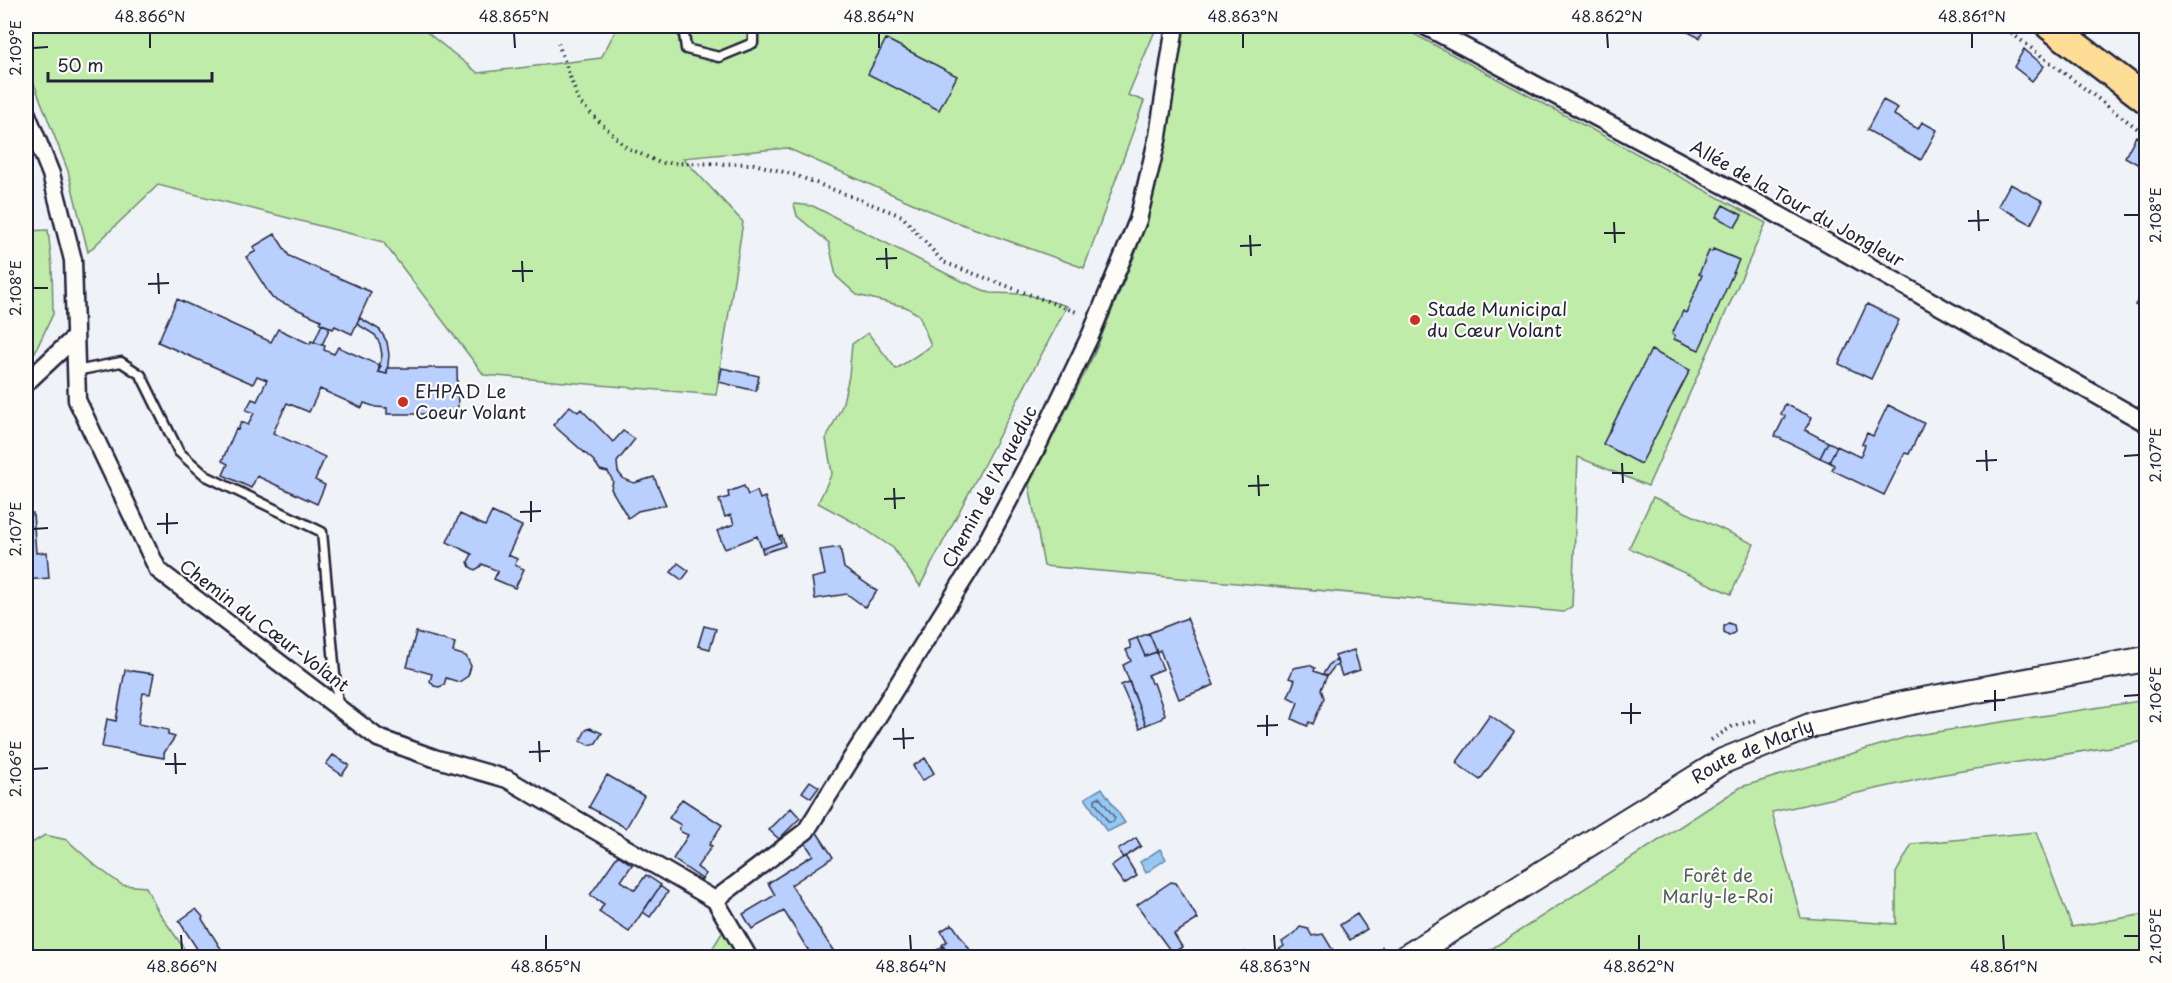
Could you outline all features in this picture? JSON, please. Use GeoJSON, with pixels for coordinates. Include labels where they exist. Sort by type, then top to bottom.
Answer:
{"type":"FeatureCollection","features":[{"type":"Feature","properties":{"kind":"main road"},"geometry":{"type":"LineString","coordinates":[[2050,26],[2146,99]]}},
{"type":"Feature","properties":{"kind":"main road","name":"Route de Marly"},"geometry":{"type":"LineString","coordinates":[[1405,957],[1723,761],[1815,724],[1907,703],[2146,659]]}},
{"type":"Feature","properties":{"kind":"street","name":"Chemin de l'Aqueduc"},"geometry":{"type":"LineString","coordinates":[[715,900],[806,831],[984,547],[1036,448],[1097,320],[1138,220],[1158,136],[1175,26]]}},
{"type":"Feature","properties":{"kind":"street","name":"Allée de la Tour du Jongleur"},"geometry":{"type":"LineString","coordinates":[[1425,26],[1763,206],[2146,423]]}},
{"type":"Feature","properties":{"kind":"street","name":"Chemin du Cœur-Volant"},"geometry":{"type":"LineString","coordinates":[[26,112],[51,174],[73,260],[77,400],[158,570],[378,738],[434,758],[507,778],[715,900],[749,957]]}},
{"type":"Feature","properties":{"kind":"street"},"geometry":{"type":"LineString","coordinates":[[26,383],[74,338]]}},
{"type":"Feature","properties":{"kind":"lane"},"geometry":{"type":"LineString","coordinates":[[683,26],[686,49],[719,57],[753,43],[753,26]]}},
{"type":"Feature","properties":{"kind":"lane"},"geometry":{"type":"LineString","coordinates":[[76,371],[121,362],[141,375],[179,452],[206,476],[322,532],[339,708]]}},
{"type":"Feature","properties":{"kind":"path"},"geometry":{"type":"LineString","coordinates":[[2002,26],[2146,135]]}},
{"type":"Feature","properties":{"kind":"path"},"geometry":{"type":"LineString","coordinates":[[558,43],[579,102],[626,147],[660,163],[754,164],[795,175],[902,216],[943,262],[1097,320]]}},
{"type":"Feature","properties":{"kind":"green space"},"geometry":{"type":"Polygon","coordinates":[[[26,26],[419,26],[478,73],[601,58],[618,26],[1157,26],[1128,95],[1144,101],[1084,268],[953,221],[787,148],[683,158],[743,222],[716,395],[484,375],[383,242],[158,185],[88,252],[68,171],[26,63],[26,26]]]}},
{"type":"Feature","properties":{"kind":"green space","name":"Stade Municipal du Cœur Volant"},"geometry":{"type":"Polygon","coordinates":[[[1184,26],[1399,26],[1766,223],[1648,486],[1578,457],[1572,606],[1564,612],[1044,566],[1029,485],[1095,352],[1136,252],[1152,198],[1174,66],[1184,26]]]}},
{"type":"Feature","properties":{"kind":"green space"},"geometry":{"type":"Polygon","coordinates":[[[794,204],[813,206],[955,278],[990,293],[1025,294],[1067,306],[920,586],[893,548],[857,524],[818,503],[832,473],[826,439],[842,406],[849,376],[852,344],[868,333],[896,369],[931,346],[919,315],[906,307],[857,295],[836,276],[829,243],[797,216],[794,204]]]}},
{"type":"Feature","properties":{"kind":"green space"},"geometry":{"type":"Polygon","coordinates":[[[48,230],[52,266],[53,314],[35,352],[26,365],[26,231],[48,230]]]}},
{"type":"Feature","properties":{"kind":"green space"},"geometry":{"type":"Polygon","coordinates":[[[1653,497],[1754,544],[1731,594],[1629,548],[1653,497]]]}},
{"type":"Feature","properties":{"kind":"green space","name":"Forêt de Marly-le-Roi"},"geometry":{"type":"Polygon","coordinates":[[[2146,700],[2146,741],[1939,775],[1772,812],[1801,918],[1896,924],[1896,873],[1912,844],[2036,832],[2072,927],[2146,914],[2146,957],[1479,957],[1741,787],[1910,736],[2146,700]]]}},
{"type":"Feature","properties":{"kind":"green space"},"geometry":{"type":"Polygon","coordinates":[[[45,835],[67,840],[122,885],[146,887],[158,911],[190,957],[26,957],[26,851],[30,844],[45,835]]]}},
{"type":"Feature","properties":{"kind":"green space"},"geometry":{"type":"Polygon","coordinates":[[[725,928],[742,957],[716,957],[712,949],[725,928]]]}},
{"type":"Feature","properties":{"kind":"water"},"geometry":{"type":"Polygon","coordinates":[[[1102,788],[1125,823],[1107,832],[1085,798],[1102,788]]]}},
{"type":"Feature","properties":{"kind":"water"},"geometry":{"type":"Polygon","coordinates":[[[1160,849],[1166,859],[1146,873],[1140,862],[1160,849]]]}},
{"type":"Feature","properties":{"kind":"building"},"geometry":{"type":"Polygon","coordinates":[[[1676,26],[1705,26],[1700,38],[1676,26]]]}},
{"type":"Feature","properties":{"kind":"building"},"geometry":{"type":"Polygon","coordinates":[[[2146,26],[2146,43],[2131,31],[2146,26]]]}},
{"type":"Feature","properties":{"kind":"building"},"geometry":{"type":"Polygon","coordinates":[[[886,39],[957,76],[939,110],[868,74],[886,39]]]}},
{"type":"Feature","properties":{"kind":"building"},"geometry":{"type":"Polygon","coordinates":[[[2024,49],[2044,66],[2032,81],[2014,67],[2024,49]]]}},
{"type":"Feature","properties":{"kind":"building"},"geometry":{"type":"Polygon","coordinates":[[[1883,100],[1898,108],[1894,115],[1918,129],[1922,122],[1937,130],[1921,160],[1867,130],[1883,100]]]}},
{"type":"Feature","properties":{"kind":"building"},"geometry":{"type":"Polygon","coordinates":[[[2136,136],[2146,144],[2146,152],[2139,165],[2125,157],[2136,136]]]}},
{"type":"Feature","properties":{"kind":"building"},"geometry":{"type":"Polygon","coordinates":[[[2010,184],[2043,201],[2031,224],[1998,206],[2010,184]]]}},
{"type":"Feature","properties":{"kind":"building"},"geometry":{"type":"Polygon","coordinates":[[[1723,205],[1742,215],[1735,227],[1716,217],[1723,205]]]}},
{"type":"Feature","properties":{"kind":"building"},"geometry":{"type":"Polygon","coordinates":[[[275,234],[289,256],[371,292],[352,334],[335,326],[333,329],[320,323],[321,320],[272,298],[246,257],[256,251],[253,247],[275,234]]]}},
{"type":"Feature","properties":{"kind":"building"},"geometry":{"type":"Polygon","coordinates":[[[1713,249],[1739,260],[1699,350],[1674,339],[1675,336],[1672,334],[1683,311],[1686,313],[1702,275],[1699,274],[1709,251],[1712,252],[1713,249]]]}},
{"type":"Feature","properties":{"kind":"building"},"geometry":{"type":"Polygon","coordinates":[[[2142,294],[2146,296],[2146,311],[2135,305],[2142,294]]]}},
{"type":"Feature","properties":{"kind":"building","name":"EHPAD Le Coeur Volant"},"geometry":{"type":"Polygon","coordinates":[[[177,299],[271,342],[278,329],[310,344],[311,341],[325,346],[324,350],[334,354],[338,347],[381,366],[378,372],[387,374],[387,368],[457,368],[458,414],[387,414],[387,408],[364,403],[362,408],[320,389],[309,412],[287,403],[273,433],[325,457],[315,480],[325,485],[317,504],[257,476],[251,488],[223,475],[228,464],[222,461],[241,422],[248,425],[254,413],[246,410],[252,399],[257,401],[267,380],[257,376],[253,384],[158,342],[177,299]]]}},
{"type":"Feature","properties":{"kind":"building"},"geometry":{"type":"Polygon","coordinates":[[[1867,304],[1899,320],[1871,379],[1839,364],[1867,304]]]}},
{"type":"Feature","properties":{"kind":"building"},"geometry":{"type":"Polygon","coordinates":[[[360,318],[380,330],[387,342],[389,355],[387,374],[378,372],[382,355],[380,344],[375,335],[357,324],[360,318]]]}},
{"type":"Feature","properties":{"kind":"building"},"geometry":{"type":"Polygon","coordinates":[[[322,324],[330,327],[322,345],[314,342],[322,324]]]}},
{"type":"Feature","properties":{"kind":"building"},"geometry":{"type":"Polygon","coordinates":[[[1651,350],[1690,370],[1641,464],[1603,444],[1651,350]]]}},
{"type":"Feature","properties":{"kind":"building"},"geometry":{"type":"Polygon","coordinates":[[[722,368],[759,376],[756,391],[719,382],[722,368]]]}},
{"type":"Feature","properties":{"kind":"building"},"geometry":{"type":"Polygon","coordinates":[[[1785,404],[1812,417],[1805,430],[1828,442],[1820,458],[1775,436],[1785,416],[1781,414],[1785,404]]]}},
{"type":"Feature","properties":{"kind":"building"},"geometry":{"type":"Polygon","coordinates":[[[1888,405],[1924,423],[1909,454],[1905,453],[1884,495],[1832,470],[1834,465],[1829,462],[1837,446],[1860,457],[1867,433],[1873,436],[1888,405]]]}},
{"type":"Feature","properties":{"kind":"building"},"geometry":{"type":"Polygon","coordinates":[[[570,406],[578,412],[581,409],[613,442],[623,431],[635,439],[617,462],[618,472],[624,479],[634,483],[654,477],[666,505],[638,511],[628,518],[611,489],[613,481],[608,472],[600,470],[594,461],[553,425],[570,406]]]}},
{"type":"Feature","properties":{"kind":"building"},"geometry":{"type":"Polygon","coordinates":[[[1828,442],[1837,446],[1829,462],[1820,458],[1828,442]]]}},
{"type":"Feature","properties":{"kind":"building"},"geometry":{"type":"Polygon","coordinates":[[[744,486],[748,495],[757,491],[760,499],[765,497],[781,542],[762,549],[757,536],[725,549],[717,531],[734,524],[731,515],[725,517],[719,500],[729,497],[728,492],[744,486]]]}},
{"type":"Feature","properties":{"kind":"building"},"geometry":{"type":"Polygon","coordinates":[[[492,512],[522,526],[508,555],[517,559],[515,565],[524,569],[515,588],[494,579],[498,571],[482,564],[475,570],[470,567],[468,562],[472,554],[447,542],[460,514],[485,526],[492,512]]]}},
{"type":"Feature","properties":{"kind":"building"},"geometry":{"type":"Polygon","coordinates":[[[26,513],[33,513],[36,553],[47,552],[49,578],[26,580],[26,513]]]}},
{"type":"Feature","properties":{"kind":"building"},"geometry":{"type":"Polygon","coordinates":[[[782,536],[785,546],[763,553],[762,549],[781,542],[779,537],[782,536]]]}},
{"type":"Feature","properties":{"kind":"building"},"geometry":{"type":"Polygon","coordinates":[[[840,547],[844,568],[877,591],[865,607],[847,594],[815,599],[812,578],[825,575],[820,550],[840,547]]]}},
{"type":"Feature","properties":{"kind":"building"},"geometry":{"type":"Polygon","coordinates":[[[678,563],[689,571],[682,580],[671,572],[678,563]]]}},
{"type":"Feature","properties":{"kind":"building"},"geometry":{"type":"Polygon","coordinates":[[[1187,618],[1214,685],[1179,699],[1160,650],[1157,652],[1149,633],[1187,618]]]}},
{"type":"Feature","properties":{"kind":"building"},"geometry":{"type":"Polygon","coordinates":[[[1728,623],[1734,625],[1735,632],[1729,636],[1724,633],[1724,626],[1728,623]]]}},
{"type":"Feature","properties":{"kind":"building"},"geometry":{"type":"Polygon","coordinates":[[[704,626],[716,629],[710,649],[698,646],[704,626]]]}},
{"type":"Feature","properties":{"kind":"building"},"geometry":{"type":"Polygon","coordinates":[[[416,632],[455,643],[453,652],[466,656],[471,666],[468,676],[459,682],[446,678],[444,685],[439,687],[434,686],[430,681],[432,674],[407,667],[416,632]]]}},
{"type":"Feature","properties":{"kind":"building"},"geometry":{"type":"Polygon","coordinates":[[[1149,633],[1157,652],[1145,656],[1137,638],[1149,633]]]}},
{"type":"Feature","properties":{"kind":"building"},"geometry":{"type":"Polygon","coordinates":[[[1137,638],[1145,656],[1156,652],[1163,669],[1148,675],[1151,683],[1154,683],[1165,714],[1161,719],[1146,725],[1123,665],[1131,661],[1126,650],[1131,648],[1129,641],[1137,638]]]}},
{"type":"Feature","properties":{"kind":"building"},"geometry":{"type":"Polygon","coordinates":[[[1354,650],[1360,670],[1342,676],[1335,656],[1354,650]]]}},
{"type":"Feature","properties":{"kind":"building"},"geometry":{"type":"Polygon","coordinates":[[[1337,660],[1338,665],[1327,676],[1323,674],[1330,663],[1337,660]]]}},
{"type":"Feature","properties":{"kind":"building"},"geometry":{"type":"Polygon","coordinates":[[[1309,665],[1315,668],[1314,671],[1327,676],[1321,689],[1324,698],[1313,724],[1309,722],[1307,726],[1292,719],[1298,702],[1288,697],[1295,680],[1289,678],[1294,668],[1309,665]]]}},
{"type":"Feature","properties":{"kind":"building"},"geometry":{"type":"Polygon","coordinates":[[[125,670],[154,674],[150,694],[143,693],[138,724],[168,730],[168,735],[175,737],[164,753],[164,758],[102,747],[107,719],[116,721],[125,670]]]}},
{"type":"Feature","properties":{"kind":"building"},"geometry":{"type":"Polygon","coordinates":[[[1129,682],[1146,725],[1140,728],[1121,685],[1129,682]]]}},
{"type":"Feature","properties":{"kind":"building"},"geometry":{"type":"Polygon","coordinates":[[[1490,715],[1514,732],[1480,780],[1456,763],[1490,715]]]}},
{"type":"Feature","properties":{"kind":"building"},"geometry":{"type":"Polygon","coordinates":[[[590,728],[602,733],[596,743],[590,745],[580,741],[586,730],[590,728]]]}},
{"type":"Feature","properties":{"kind":"building"},"geometry":{"type":"Polygon","coordinates":[[[333,755],[349,765],[342,775],[326,764],[333,755]]]}},
{"type":"Feature","properties":{"kind":"building"},"geometry":{"type":"Polygon","coordinates":[[[925,758],[934,773],[922,781],[913,766],[925,758]]]}},
{"type":"Feature","properties":{"kind":"building"},"geometry":{"type":"Polygon","coordinates":[[[607,775],[644,796],[626,828],[589,807],[607,775]]]}},
{"type":"Feature","properties":{"kind":"building"},"geometry":{"type":"Polygon","coordinates":[[[810,781],[819,787],[811,798],[802,792],[810,781]]]}},
{"type":"Feature","properties":{"kind":"building"},"geometry":{"type":"Polygon","coordinates":[[[682,799],[722,825],[709,845],[712,846],[697,867],[706,874],[702,879],[673,859],[688,835],[681,832],[679,829],[681,825],[669,818],[682,799]]]}},
{"type":"Feature","properties":{"kind":"building"},"geometry":{"type":"Polygon","coordinates":[[[791,808],[800,818],[779,839],[769,830],[791,808]]]}},
{"type":"Feature","properties":{"kind":"building"},"geometry":{"type":"Polygon","coordinates":[[[816,831],[833,857],[791,885],[838,958],[813,958],[784,911],[752,929],[743,914],[775,895],[768,883],[813,855],[803,840],[816,831]]]}},
{"type":"Feature","properties":{"kind":"building"},"geometry":{"type":"Polygon","coordinates":[[[1136,838],[1141,846],[1123,858],[1118,850],[1136,838]]]}},
{"type":"Feature","properties":{"kind":"building"},"geometry":{"type":"Polygon","coordinates":[[[618,855],[632,865],[621,881],[635,890],[646,875],[661,885],[629,932],[599,912],[604,904],[590,895],[618,855]]]}},
{"type":"Feature","properties":{"kind":"building"},"geometry":{"type":"Polygon","coordinates":[[[1125,856],[1137,876],[1124,884],[1111,866],[1125,856]]]}},
{"type":"Feature","properties":{"kind":"building"},"geometry":{"type":"Polygon","coordinates":[[[1171,882],[1176,883],[1198,919],[1174,934],[1182,947],[1172,953],[1137,905],[1171,882]]]}},
{"type":"Feature","properties":{"kind":"building"},"geometry":{"type":"Polygon","coordinates":[[[660,886],[668,892],[650,917],[643,912],[660,886]]]}},
{"type":"Feature","properties":{"kind":"building"},"geometry":{"type":"Polygon","coordinates":[[[196,909],[227,958],[203,958],[179,921],[196,909]]]}},
{"type":"Feature","properties":{"kind":"building"},"geometry":{"type":"Polygon","coordinates":[[[1357,914],[1367,929],[1350,940],[1340,925],[1357,914]]]}},
{"type":"Feature","properties":{"kind":"building"},"geometry":{"type":"Polygon","coordinates":[[[952,924],[975,957],[951,958],[942,945],[947,941],[941,931],[952,924]]]}},
{"type":"Feature","properties":{"kind":"building"},"geometry":{"type":"Polygon","coordinates":[[[1300,927],[1308,929],[1312,936],[1323,934],[1334,952],[1325,958],[1266,958],[1284,946],[1282,942],[1300,927]]]}},
{"type":"Feature","properties":{"kind":"building"},"geometry":{"type":"Polygon","coordinates":[[[943,946],[951,958],[925,958],[943,946]]]}},
{"type":"Feature","properties":{"kind":"building"},"geometry":{"type":"Polygon","coordinates":[[[1244,952],[1254,954],[1256,958],[1235,958],[1244,952]]]}},
{"type":"Feature","properties":{"kind":"place","name":"Stade Municipal du Cœur Volant"},"geometry":{"type":"Point","coordinates":[1415,320]}},
{"type":"Feature","properties":{"kind":"place","name":"EHPAD Le Coeur Volant"},"geometry":{"type":"Point","coordinates":[403,402]}}]}
